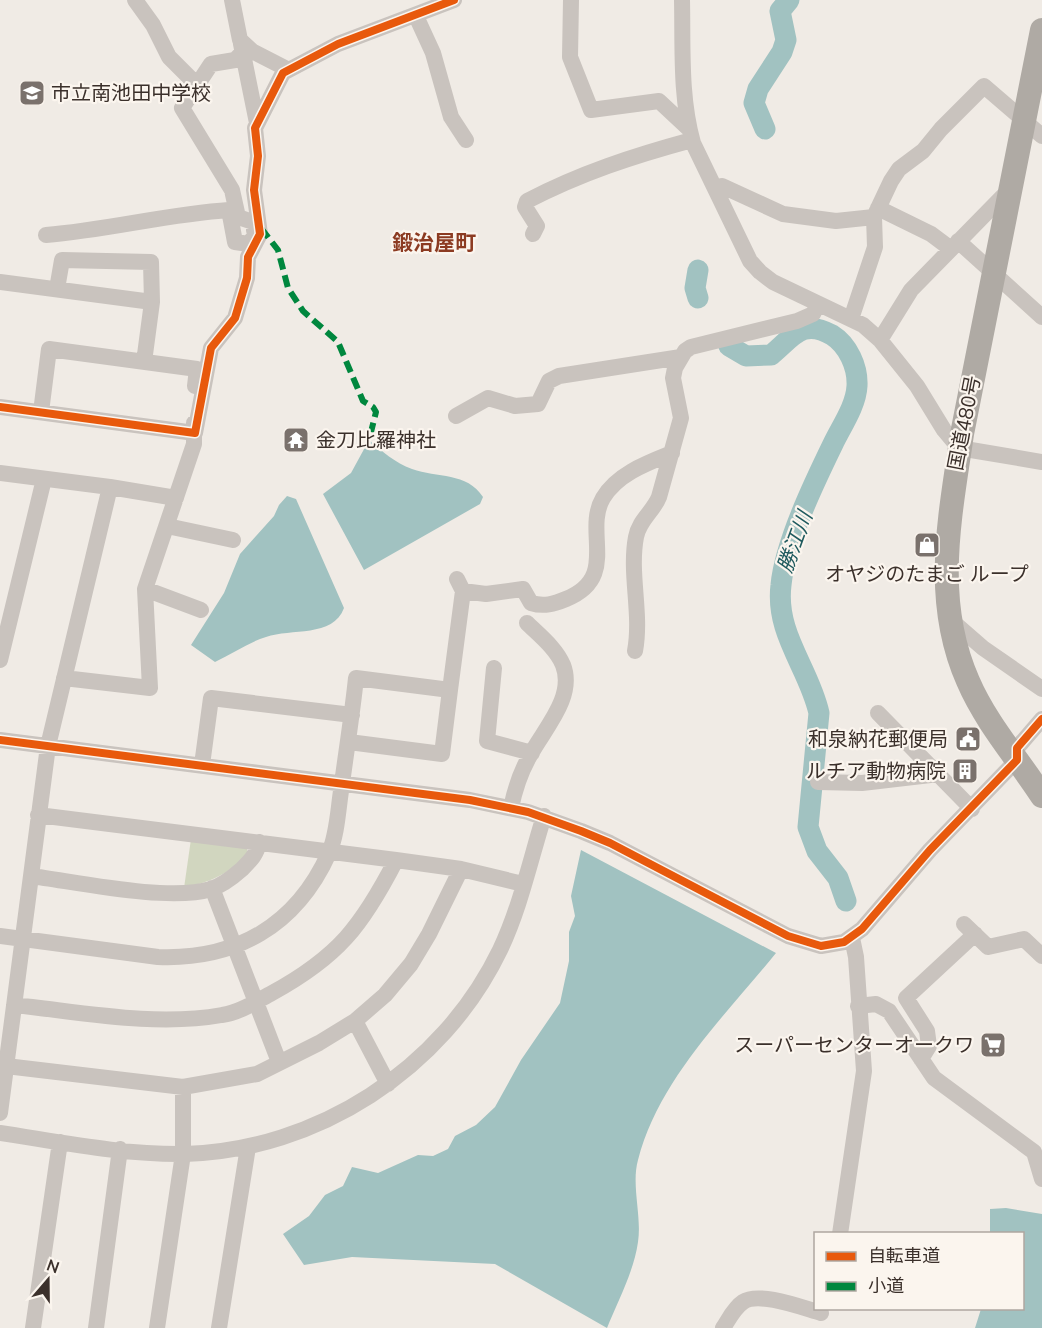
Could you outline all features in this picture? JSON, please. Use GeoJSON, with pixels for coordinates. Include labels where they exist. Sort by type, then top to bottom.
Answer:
{"type":"FeatureCollection","features":[{"type":"Feature","properties":{"kind":"highway","name":"国道480号"},"geometry":{"type":"LineString","coordinates":[[1042,30],[951,495],[945,556],[952,621],[968,681],[988,717],[1042,796]]}},
{"type":"Feature","properties":{"kind":"street"},"geometry":{"type":"LineString","coordinates":[[46,235],[152,221],[185,213],[230,210],[235,242],[249,244],[255,235],[256,221],[254,190],[258,156],[257,123],[232,0]]}},
{"type":"Feature","properties":{"kind":"street"},"geometry":{"type":"LineString","coordinates":[[257,123],[283,73],[338,44],[454,0]]}},
{"type":"Feature","properties":{"kind":"street"},"geometry":{"type":"LineString","coordinates":[[571,0],[570,57],[591,110],[659,101],[690,135],[750,261],[760,272],[773,282],[863,325],[880,340],[917,386],[944,430],[960,448],[1042,462]]}},
{"type":"Feature","properties":{"kind":"street"},"geometry":{"type":"LineString","coordinates":[[682,0],[685,95],[690,135]]}},
{"type":"Feature","properties":{"kind":"street"},"geometry":{"type":"LineString","coordinates":[[141,2],[170,57],[197,85]]}},
{"type":"Feature","properties":{"kind":"street"},"geometry":{"type":"LineString","coordinates":[[416,16],[433,53],[450,117],[466,140]]}},
{"type":"Feature","properties":{"kind":"street"},"geometry":{"type":"LineString","coordinates":[[241,46],[288,70]]}},
{"type":"Feature","properties":{"kind":"street"},"geometry":{"type":"LineString","coordinates":[[241,46],[235,60],[211,64],[182,108],[232,190],[238,217],[256,221]]}},
{"type":"Feature","properties":{"kind":"street"},"geometry":{"type":"LineString","coordinates":[[851,320],[875,247],[876,212],[899,169],[923,151],[941,129],[984,86],[1042,136]]}},
{"type":"Feature","properties":{"kind":"street"},"geometry":{"type":"LineString","coordinates":[[533,234],[537,226],[525,207],[526,201],[573,177],[690,135]]}},
{"type":"Feature","properties":{"kind":"street"},"geometry":{"type":"LineString","coordinates":[[715,188],[722,186],[783,214],[836,220],[876,212],[955,245],[993,274],[1042,317]]}},
{"type":"Feature","properties":{"kind":"street"},"geometry":{"type":"LineString","coordinates":[[880,340],[911,290],[1003,196],[1008,196]]}},
{"type":"Feature","properties":{"kind":"street"},"geometry":{"type":"LineString","coordinates":[[64,678],[150,688],[145,589],[194,444],[211,348],[235,318],[247,278],[248,257],[260,234],[256,221]]}},
{"type":"Feature","properties":{"kind":"street"},"geometry":{"type":"LineString","coordinates":[[57,289],[62,260],[151,262],[152,302],[144,362]]}},
{"type":"Feature","properties":{"kind":"street"},"geometry":{"type":"LineString","coordinates":[[0,282],[152,302]]}},
{"type":"Feature","properties":{"kind":"street"},"geometry":{"type":"LineString","coordinates":[[635,651],[639,630],[634,557],[636,537],[640,522],[655,506],[681,418],[673,378],[681,357],[691,347],[797,321],[813,314],[818,303]]}},
{"type":"Feature","properties":{"kind":"street"},"geometry":{"type":"LineString","coordinates":[[41,412],[49,349],[197,369],[192,407],[195,433]]}},
{"type":"Feature","properties":{"kind":"street"},"geometry":{"type":"LineString","coordinates":[[456,416],[488,398],[515,406],[538,404],[549,381],[559,376],[681,357]]}},
{"type":"Feature","properties":{"kind":"street"},"geometry":{"type":"LineString","coordinates":[[0,407],[195,433]]}},
{"type":"Feature","properties":{"kind":"street"},"geometry":{"type":"LineString","coordinates":[[348,742],[442,754],[460,585],[486,594],[523,589],[531,603],[542,606],[573,596],[590,580],[596,570],[599,557],[597,516],[601,501],[610,488],[642,465],[672,453]]}},
{"type":"Feature","properties":{"kind":"street"},"geometry":{"type":"LineString","coordinates":[[0,473],[176,498]]}},
{"type":"Feature","properties":{"kind":"street"},"geometry":{"type":"LineString","coordinates":[[0,660],[44,479]]}},
{"type":"Feature","properties":{"kind":"street"},"geometry":{"type":"LineString","coordinates":[[0,1113],[48,746],[110,488]]}},
{"type":"Feature","properties":{"kind":"street"},"geometry":{"type":"LineString","coordinates":[[167,526],[233,540]]}},
{"type":"Feature","properties":{"kind":"street"},"geometry":{"type":"LineString","coordinates":[[145,589],[201,610]]}},
{"type":"Feature","properties":{"kind":"street"},"geometry":{"type":"LineString","coordinates":[[952,621],[983,648],[1042,689]]}},
{"type":"Feature","properties":{"kind":"street"},"geometry":{"type":"LineString","coordinates":[[512,808],[515,787],[553,719],[566,682],[563,665],[552,648],[526,623]]}},
{"type":"Feature","properties":{"kind":"street"},"geometry":{"type":"LineString","coordinates":[[494,668],[487,741],[532,753]]}},
{"type":"Feature","properties":{"kind":"street"},"geometry":{"type":"LineString","coordinates":[[0,936],[158,957],[192,957],[234,947],[282,920],[313,883],[330,852],[356,678],[450,690]]}},
{"type":"Feature","properties":{"kind":"street"},"geometry":{"type":"LineString","coordinates":[[202,765],[211,698],[352,715]]}},
{"type":"Feature","properties":{"kind":"street"},"geometry":{"type":"LineString","coordinates":[[878,713],[972,809]]}},
{"type":"Feature","properties":{"kind":"street"},"geometry":{"type":"LineString","coordinates":[[0,740],[342,783],[512,808],[544,816],[610,843],[798,940],[822,946],[852,938],[930,850],[1017,760],[1017,748],[1042,719]]}},
{"type":"Feature","properties":{"kind":"street"},"geometry":{"type":"LineString","coordinates":[[818,782],[862,783],[939,774]]}},
{"type":"Feature","properties":{"kind":"street"},"geometry":{"type":"LineString","coordinates":[[39,815],[461,869],[523,884]]}},
{"type":"Feature","properties":{"kind":"street"},"geometry":{"type":"LineString","coordinates":[[0,1133],[120,1149],[183,1154],[248,1147],[314,1126],[346,1110],[388,1084],[431,1047],[468,1002],[500,950],[544,816]]}},
{"type":"Feature","properties":{"kind":"street"},"geometry":{"type":"LineString","coordinates":[[31,876],[156,892],[181,893],[212,888],[225,882],[248,863],[257,852],[259,842]]}},
{"type":"Feature","properties":{"kind":"street"},"geometry":{"type":"LineString","coordinates":[[14,1005],[186,1019],[225,1015],[303,976],[338,949],[358,925],[396,860]]}},
{"type":"Feature","properties":{"kind":"street"},"geometry":{"type":"LineString","coordinates":[[6,1066],[183,1087],[257,1074],[319,1043],[355,1021],[385,995],[411,964],[461,869]]}},
{"type":"Feature","properties":{"kind":"street"},"geometry":{"type":"LineString","coordinates":[[212,888],[279,1062]]}},
{"type":"Feature","properties":{"kind":"street"},"geometry":{"type":"LineString","coordinates":[[921,1059],[929,1046],[927,1031],[906,998],[970,929],[988,947],[1024,939],[1042,956]]}},
{"type":"Feature","properties":{"kind":"street"},"geometry":{"type":"LineString","coordinates":[[840,1232],[863,1082],[856,957],[852,938]]}},
{"type":"Feature","properties":{"kind":"street"},"geometry":{"type":"LineString","coordinates":[[858,1006],[876,1004],[889,1011],[934,1078],[1034,1152],[1042,1179]]}},
{"type":"Feature","properties":{"kind":"street"},"geometry":{"type":"LineString","coordinates":[[355,1021],[388,1084]]}},
{"type":"Feature","properties":{"kind":"street"},"geometry":{"type":"LineString","coordinates":[[158,1328],[183,1154],[183,1087]]}},
{"type":"Feature","properties":{"kind":"street"},"geometry":{"type":"LineString","coordinates":[[33,1328],[60,1142]]}},
{"type":"Feature","properties":{"kind":"street"},"geometry":{"type":"LineString","coordinates":[[219,1328],[248,1147]]}},
{"type":"Feature","properties":{"kind":"street"},"geometry":{"type":"LineString","coordinates":[[96,1328],[120,1149]]}},
{"type":"Feature","properties":{"kind":"street"},"geometry":{"type":"LineString","coordinates":[[723,1328],[742,1302],[751,1298],[764,1298],[820,1316]]}},
{"type":"Feature","properties":{"kind":"green space"},"geometry":{"type":"Polygon","coordinates":[[[191,839],[247,846],[247,854],[234,867],[218,876],[184,888],[191,839]]]}},
{"type":"Feature","properties":{"kind":"water"},"geometry":{"type":"Polygon","coordinates":[[[369,440],[406,466],[469,483],[483,497],[480,504],[364,570],[323,494],[351,473],[369,440]]]}},
{"type":"Feature","properties":{"kind":"water"},"geometry":{"type":"Polygon","coordinates":[[[287,496],[296,499],[344,608],[331,624],[321,628],[266,637],[215,662],[191,645],[224,593],[240,554],[274,516],[279,505],[287,496]]]}},
{"type":"Feature","properties":{"kind":"water"},"geometry":{"type":"Polygon","coordinates":[[[581,850],[776,953],[715,1025],[677,1076],[648,1130],[636,1170],[639,1232],[636,1253],[607,1328],[495,1264],[352,1257],[304,1265],[283,1234],[309,1216],[325,1195],[343,1186],[352,1167],[378,1173],[418,1155],[433,1156],[448,1149],[455,1136],[476,1125],[495,1107],[521,1060],[560,1003],[569,961],[569,932],[575,916],[571,896],[581,850]]]}},
{"type":"Feature","properties":{"kind":"water"},"geometry":{"type":"Polygon","coordinates":[[[1006,1208],[1042,1214],[1042,1328],[975,1328],[981,1310],[1024,1310],[1024,1232],[990,1232],[990,1209],[1006,1208]]]}},
{"type":"Feature","properties":{"kind":"waterway","name":"勝江川"},"geometry":{"type":"LineString","coordinates":[[765,129],[754,103],[758,89],[782,52],[786,40],[780,11],[789,0]]}},
{"type":"Feature","properties":{"kind":"waterway","name":"勝江川"},"geometry":{"type":"LineString","coordinates":[[698,270],[695,288],[698,298]]}},
{"type":"Feature","properties":{"kind":"waterway","name":"勝江川"},"geometry":{"type":"LineString","coordinates":[[729,346],[746,356],[771,355],[798,332],[813,328],[838,339],[851,357],[856,371],[857,386],[854,401],[794,532],[784,568],[780,603],[788,635],[819,713],[808,827],[817,851],[838,878],[846,901]]}},
{"type":"Feature","properties":{"kind":"marked path"},"geometry":{"type":"LineString","coordinates":[[261,228],[278,250],[288,288],[303,311],[338,342],[363,401],[373,407],[376,412],[371,432]]}},
{"type":"Feature","properties":{"kind":"cycle path"},"geometry":{"type":"LineString","coordinates":[[0,407],[195,433],[211,348],[235,318],[247,278],[248,257],[260,234],[254,190],[258,156],[255,128],[283,73],[338,44],[454,0]]}},
{"type":"Feature","properties":{"kind":"cycle path"},"geometry":{"type":"LineString","coordinates":[[0,740],[470,800],[528,812],[610,843],[788,936],[821,946],[844,942],[862,929],[930,850],[1017,760],[1017,748],[1042,719]]}},
{"type":"Feature","properties":{"kind":"place","name":"市立南池田中学校"},"geometry":{"type":"Point","coordinates":[32,93]}},
{"type":"Feature","properties":{"kind":"place","name":"金刀比羅神社"},"geometry":{"type":"Point","coordinates":[296,440]}},
{"type":"Feature","properties":{"kind":"place","name":"オヤジのたまご ループ"},"geometry":{"type":"Point","coordinates":[927,545]}},
{"type":"Feature","properties":{"kind":"place","name":"和泉納花郵便局"},"geometry":{"type":"Point","coordinates":[968,739]}},
{"type":"Feature","properties":{"kind":"place","name":"ルチア動物病院"},"geometry":{"type":"Point","coordinates":[965,771]}},
{"type":"Feature","properties":{"kind":"place","name":"スーパーセンターオークワ"},"geometry":{"type":"Point","coordinates":[993,1045]}},
{"type":"Feature","properties":{"kind":"district","name":"鍛治屋町"},"geometry":{"type":"Point","coordinates":[434,243]}}]}
